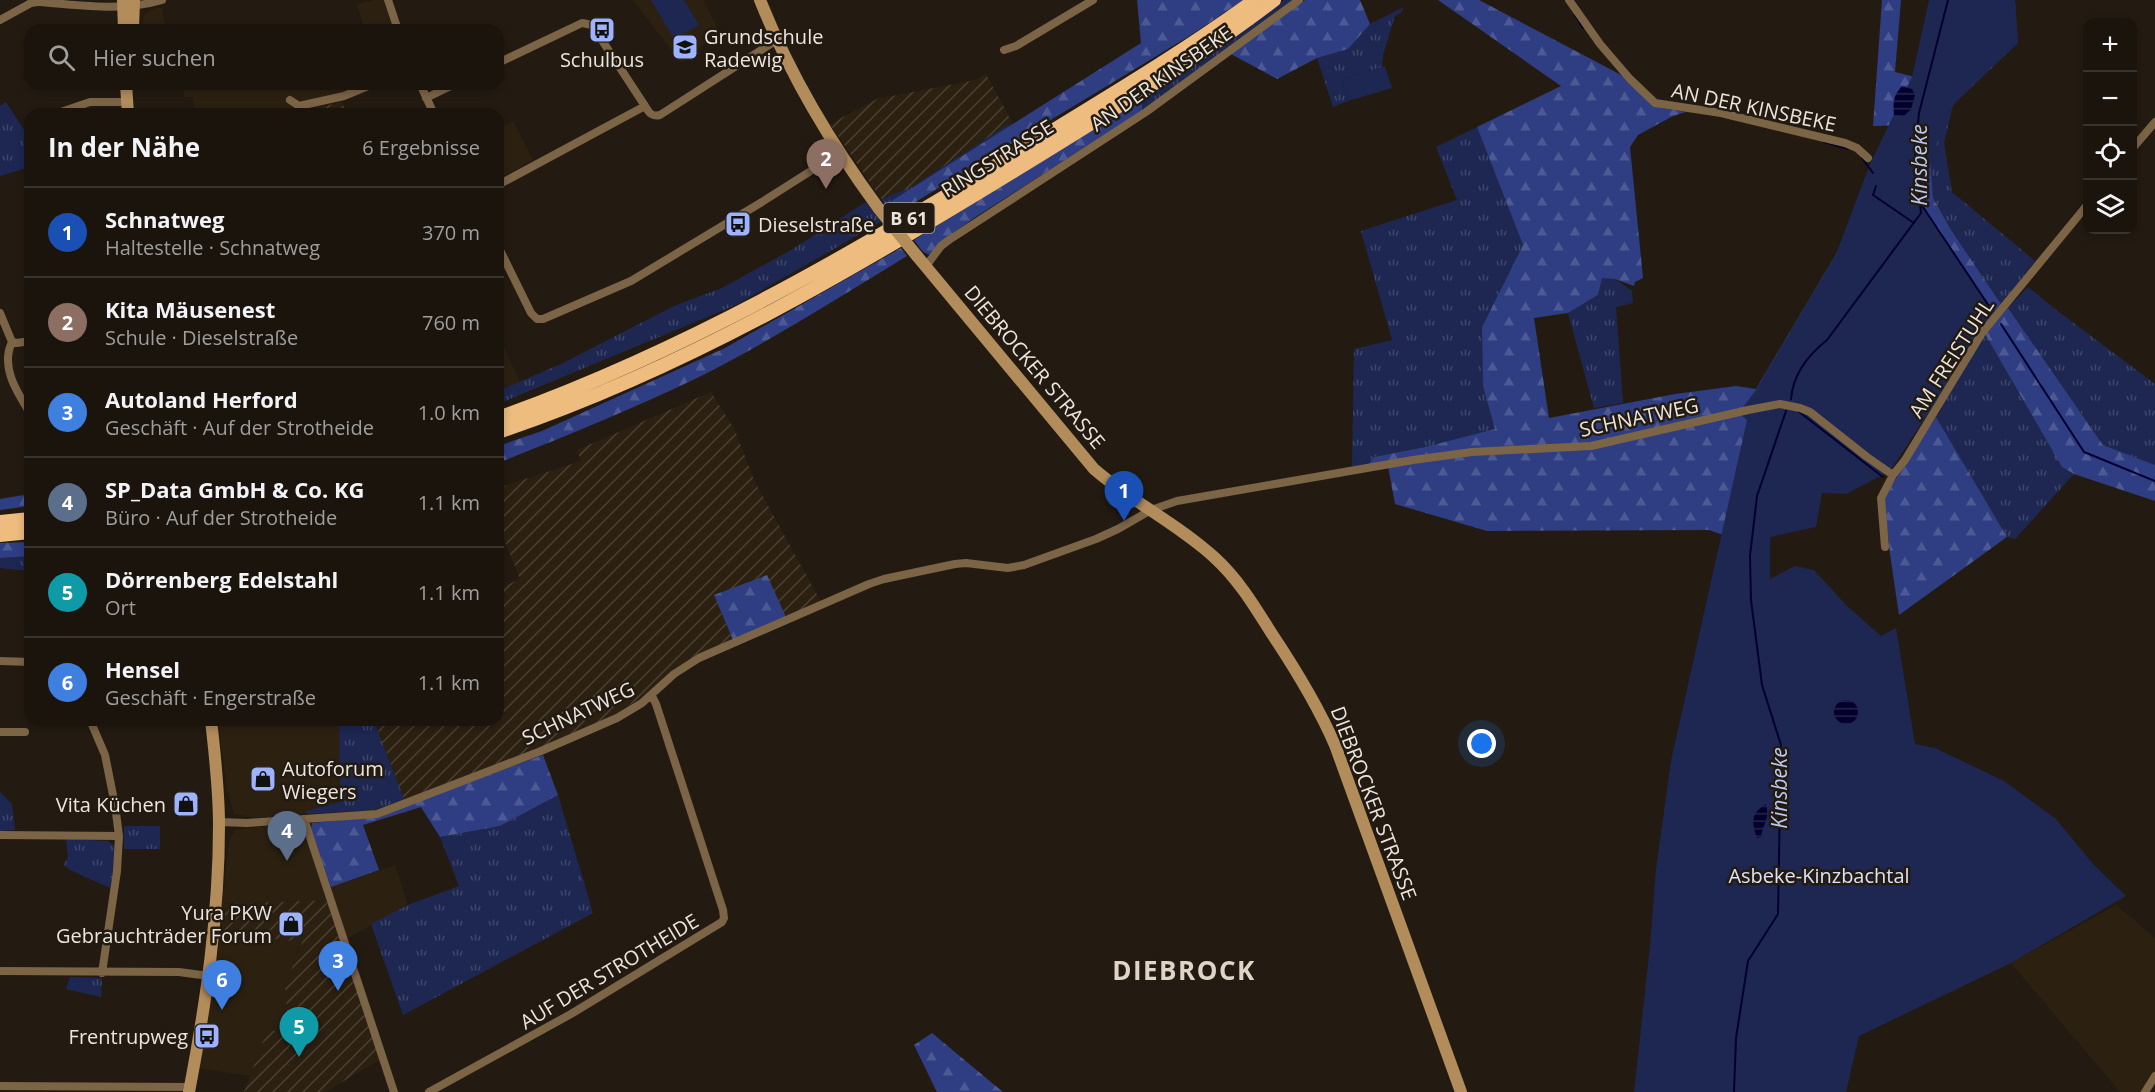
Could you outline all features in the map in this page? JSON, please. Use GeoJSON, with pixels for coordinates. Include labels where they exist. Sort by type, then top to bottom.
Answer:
{"type":"FeatureCollection","features":[{"type":"Feature","properties":{"kind":"highway","name":"RINGSTRASSE"},"geometry":{"type":"LineString","coordinates":[[504,416],[636,362],[715,325],[797,282],[985,173],[1172,57],[1255,0]]}},
{"type":"Feature","properties":{"kind":"highway","name":"RINGSTRASSE"},"geometry":{"type":"LineString","coordinates":[[504,430],[622,383],[722,337],[877,252],[1100,117],[1229,33],[1274,0]]}},
{"type":"Feature","properties":{"kind":"highway"},"geometry":{"type":"LineString","coordinates":[[504,411],[518,411]]}},
{"type":"Feature","properties":{"kind":"highway"},"geometry":{"type":"LineString","coordinates":[[504,434],[514,427]]}},
{"type":"Feature","properties":{"kind":"highway"},"geometry":{"type":"LineString","coordinates":[[0,522],[24,520]]}},
{"type":"Feature","properties":{"kind":"highway"},"geometry":{"type":"LineString","coordinates":[[0,535],[24,533]]}},
{"type":"Feature","properties":{"kind":"main road","name":"DIEBROCKER STRASSE"},"geometry":{"type":"LineString","coordinates":[[760,0],[810,107],[879,209],[1082,456],[1107,480],[1201,547],[1231,573],[1289,660],[1322,716],[1335,745],[1461,1092]]}},
{"type":"Feature","properties":{"kind":"main road"},"geometry":{"type":"LineString","coordinates":[[125,24],[128,3]]}},
{"type":"Feature","properties":{"kind":"main road"},"geometry":{"type":"LineString","coordinates":[[128,3],[132,24]]}},
{"type":"Feature","properties":{"kind":"main road"},"geometry":{"type":"LineString","coordinates":[[189,1090],[209,976],[214,928],[219,822],[212,726]]}},
{"type":"Feature","properties":{"kind":"street"},"geometry":{"type":"LineString","coordinates":[[0,20],[39,1],[56,0]]}},
{"type":"Feature","properties":{"kind":"street"},"geometry":{"type":"LineString","coordinates":[[39,1],[128,3],[162,0]]}},
{"type":"Feature","properties":{"kind":"street"},"geometry":{"type":"LineString","coordinates":[[388,0],[396,24]]}},
{"type":"Feature","properties":{"kind":"street"},"geometry":{"type":"LineString","coordinates":[[1004,50],[1016,46],[1093,0]]}},
{"type":"Feature","properties":{"kind":"street","name":"AN DER KINSBEKE"},"geometry":{"type":"LineString","coordinates":[[926,266],[941,246],[949,240],[1146,112],[1299,0]]}},
{"type":"Feature","properties":{"kind":"street","name":"AN DER KINSBEKE"},"geometry":{"type":"LineString","coordinates":[[1569,0],[1600,44],[1629,79],[1654,102],[1721,112],[1845,143],[1857,148],[1868,158]]}},
{"type":"Feature","properties":{"kind":"street"},"geometry":{"type":"LineString","coordinates":[[504,60],[582,23],[587,23],[592,25],[645,106],[655,116],[660,115],[777,39]]}},
{"type":"Feature","properties":{"kind":"street"},"geometry":{"type":"LineString","coordinates":[[290,100],[299,106],[344,96],[358,90]]}},
{"type":"Feature","properties":{"kind":"street"},"geometry":{"type":"LineString","coordinates":[[423,90],[431,108]]}},
{"type":"Feature","properties":{"kind":"street"},"geometry":{"type":"LineString","coordinates":[[426,98],[443,90]]}},
{"type":"Feature","properties":{"kind":"street"},"geometry":{"type":"LineString","coordinates":[[72,108],[90,102],[128,105]]}},
{"type":"Feature","properties":{"kind":"street"},"geometry":{"type":"LineString","coordinates":[[504,182],[645,106]]}},
{"type":"Feature","properties":{"kind":"street"},"geometry":{"type":"LineString","coordinates":[[2137,144],[2155,122]]}},
{"type":"Feature","properties":{"kind":"street"},"geometry":{"type":"LineString","coordinates":[[504,258],[531,313],[537,319],[543,319],[631,281],[839,153]]}},
{"type":"Feature","properties":{"kind":"street","name":"AM FREISTUHL"},"geometry":{"type":"LineString","coordinates":[[1885,547],[1881,498],[1893,475],[1905,460],[1982,333],[2083,210]]}},
{"type":"Feature","properties":{"kind":"street"},"geometry":{"type":"LineString","coordinates":[[0,313],[12,342],[24,342]]}},
{"type":"Feature","properties":{"kind":"street"},"geometry":{"type":"LineString","coordinates":[[12,342],[9,348],[11,376],[24,403]]}},
{"type":"Feature","properties":{"kind":"street","name":"SCHNATWEG"},"geometry":{"type":"LineString","coordinates":[[219,822],[247,823],[377,814],[550,747],[617,718],[652,696],[674,674],[699,658],[868,584],[955,564],[966,563],[1008,568],[1024,565],[1118,529],[1151,510],[1177,501],[1413,460],[1472,453],[1592,446],[1780,404],[1810,412],[1893,475]]}},
{"type":"Feature","properties":{"kind":"street"},"geometry":{"type":"LineString","coordinates":[[0,661],[24,662]]}},
{"type":"Feature","properties":{"kind":"street","name":"AUF DER STROTHEIDE"},"geometry":{"type":"LineString","coordinates":[[429,1092],[571,1014],[722,922],[723,910],[652,696]]}},
{"type":"Feature","properties":{"kind":"street"},"geometry":{"type":"LineString","coordinates":[[96,726],[105,755],[119,836],[117,871],[102,973]]}},
{"type":"Feature","properties":{"kind":"street"},"geometry":{"type":"LineString","coordinates":[[0,732],[25,732]]}},
{"type":"Feature","properties":{"kind":"street"},"geometry":{"type":"LineString","coordinates":[[304,819],[394,1092]]}},
{"type":"Feature","properties":{"kind":"street"},"geometry":{"type":"LineString","coordinates":[[0,835],[119,836]]}},
{"type":"Feature","properties":{"kind":"street"},"geometry":{"type":"LineString","coordinates":[[0,971],[179,972],[209,976]]}},
{"type":"Feature","properties":{"kind":"street"},"geometry":{"type":"LineString","coordinates":[[2145,1092],[2155,1076]]}},
{"type":"Feature","properties":{"kind":"street"},"geometry":{"type":"LineString","coordinates":[[0,1086],[189,1090]]}},
{"type":"Feature","properties":{"kind":"shaded area"},"geometry":{"type":"Polygon","coordinates":[[[383,0],[391,24],[363,24],[357,4],[383,0]]]}},
{"type":"Feature","properties":{"kind":"shaded area","name":"Grundschule Radewig"},"geometry":{"type":"Polygon","coordinates":[[[633,0],[704,0],[719,32],[681,63],[633,0]]]}},
{"type":"Feature","properties":{"kind":"shaded area"},"geometry":{"type":"Polygon","coordinates":[[[155,8],[162,8],[165,24],[142,24],[146,13],[155,8]]]}},
{"type":"Feature","properties":{"kind":"shaded area"},"geometry":{"type":"Polygon","coordinates":[[[986,74],[1013,124],[1007,125],[912,187],[881,199],[830,124],[877,99],[975,80],[986,74]]]}},
{"type":"Feature","properties":{"kind":"shaded area"},"geometry":{"type":"Polygon","coordinates":[[[1902,86],[1912,89],[1915,95],[1911,109],[1904,116],[1894,115],[1894,99],[1902,86]]]}},
{"type":"Feature","properties":{"kind":"shaded area"},"geometry":{"type":"Polygon","coordinates":[[[184,90],[349,90],[292,108],[195,108],[193,97],[184,97],[184,90]]]}},
{"type":"Feature","properties":{"kind":"shaded area"},"geometry":{"type":"Polygon","coordinates":[[[342,102],[344,108],[316,108],[342,102]]]}},
{"type":"Feature","properties":{"kind":"shaded area"},"geometry":{"type":"Polygon","coordinates":[[[513,121],[533,160],[504,176],[504,126],[513,121]]]}},
{"type":"Feature","properties":{"kind":"shaded area"},"geometry":{"type":"Polygon","coordinates":[[[504,347],[520,382],[504,389],[504,347]]]}},
{"type":"Feature","properties":{"kind":"shaded area"},"geometry":{"type":"Polygon","coordinates":[[[711,392],[735,430],[754,480],[821,602],[786,617],[714,595],[733,640],[604,721],[404,799],[376,726],[504,726],[504,586],[520,579],[504,539],[504,486],[581,461],[577,450],[711,392]]]}},
{"type":"Feature","properties":{"kind":"shaded area"},"geometry":{"type":"Polygon","coordinates":[[[1846,700],[1854,704],[1858,712],[1854,720],[1846,724],[1838,720],[1834,712],[1838,704],[1846,700]]]}},
{"type":"Feature","properties":{"kind":"shaded area"},"geometry":{"type":"Polygon","coordinates":[[[219,726],[339,726],[340,802],[306,811],[307,814],[259,818],[234,814],[227,790],[219,726]]]}},
{"type":"Feature","properties":{"kind":"shaded area"},"geometry":{"type":"Polygon","coordinates":[[[1766,804],[1767,818],[1761,837],[1757,838],[1754,827],[1755,814],[1766,804]]]}},
{"type":"Feature","properties":{"kind":"shaded area"},"geometry":{"type":"Polygon","coordinates":[[[293,823],[303,831],[326,900],[222,904],[229,841],[234,830],[293,823]]]}},
{"type":"Feature","properties":{"kind":"shaded area"},"geometry":{"type":"Polygon","coordinates":[[[395,865],[408,905],[348,938],[331,887],[395,865]]]}},
{"type":"Feature","properties":{"kind":"shaded area"},"geometry":{"type":"Polygon","coordinates":[[[326,900],[381,1059],[325,1092],[244,1092],[267,1031],[289,1031],[285,987],[302,942],[221,933],[222,904],[326,900]]]}},
{"type":"Feature","properties":{"kind":"shaded area"},"geometry":{"type":"Polygon","coordinates":[[[2116,905],[2155,938],[2155,1073],[2143,1092],[2120,1092],[2011,963],[2116,905]]]}},
{"type":"Feature","properties":{"kind":"shaded area"},"geometry":{"type":"Polygon","coordinates":[[[221,933],[302,941],[285,987],[289,1031],[267,1032],[250,1076],[199,1068],[221,933]]]}},
{"type":"Feature","properties":{"kind":"green space"},"geometry":{"type":"Polygon","coordinates":[[[651,0],[684,0],[699,25],[674,39],[651,0]]]}},
{"type":"Feature","properties":{"kind":"green space"},"geometry":{"type":"Polygon","coordinates":[[[1137,0],[1243,0],[1191,35],[894,215],[885,205],[1141,43],[1137,0]]]}},
{"type":"Feature","properties":{"kind":"green space"},"geometry":{"type":"Polygon","coordinates":[[[1283,0],[1292,0],[1142,111],[1142,100],[1283,0]]]}},
{"type":"Feature","properties":{"kind":"green space"},"geometry":{"type":"Polygon","coordinates":[[[1305,0],[1360,0],[1370,24],[1348,49],[1317,58],[1277,79],[1231,54],[1305,0]]]}},
{"type":"Feature","properties":{"kind":"green space"},"geometry":{"type":"Polygon","coordinates":[[[1438,0],[1479,0],[1625,77],[1661,108],[1686,112],[1673,116],[1638,135],[1630,147],[1643,278],[1635,282],[1634,286],[1615,279],[1602,278],[1598,295],[1568,313],[1534,318],[1549,418],[1675,394],[1736,386],[1756,389],[1836,254],[1907,125],[1873,126],[1882,0],[1901,0],[1895,72],[1919,78],[1929,140],[1933,198],[1951,230],[2001,304],[1981,328],[1729,537],[1709,530],[1487,531],[1395,504],[1388,466],[1366,467],[1374,457],[1495,429],[1483,386],[1482,327],[1523,245],[1477,127],[1561,86],[1438,0]]]}},
{"type":"Feature","properties":{"kind":"green space","name":"Asbeke-Kinzbachtal"},"geometry":{"type":"Polygon","coordinates":[[[1929,0],[2015,0],[2018,43],[1954,104],[1934,152],[1921,204],[1986,301],[1996,311],[1890,471],[1846,494],[1822,493],[1816,527],[1770,537],[1770,579],[1795,566],[1814,570],[1847,606],[1881,636],[1896,628],[1915,744],[1935,748],[2004,781],[2056,819],[2094,865],[2126,896],[2011,963],[1859,1036],[1846,1092],[1634,1092],[1656,869],[1671,761],[1747,420],[1742,416],[1741,410],[1756,390],[1836,254],[1870,164],[1912,77],[1929,0]]]}},
{"type":"Feature","properties":{"kind":"green space"},"geometry":{"type":"Polygon","coordinates":[[[2015,0],[2018,43],[1953,105],[1944,143],[1952,192],[2035,261],[2001,304],[1951,230],[1933,198],[1929,140],[2015,0]]]}},
{"type":"Feature","properties":{"kind":"green space"},"geometry":{"type":"Polygon","coordinates":[[[1404,7],[1401,13],[1395,16],[1383,55],[1382,67],[1342,79],[1348,101],[1333,107],[1317,58],[1348,49],[1370,24],[1404,7]]]}},
{"type":"Feature","properties":{"kind":"green space"},"geometry":{"type":"Polygon","coordinates":[[[1385,66],[1392,88],[1348,101],[1342,79],[1385,66]]]}},
{"type":"Feature","properties":{"kind":"green space"},"geometry":{"type":"Polygon","coordinates":[[[1142,100],[1142,111],[974,218],[938,244],[930,255],[923,252],[914,240],[1142,100]]]}},
{"type":"Feature","properties":{"kind":"green space"},"geometry":{"type":"Polygon","coordinates":[[[6,102],[24,130],[24,169],[0,176],[0,106],[6,102]]]}},
{"type":"Feature","properties":{"kind":"green space"},"geometry":{"type":"Polygon","coordinates":[[[1013,124],[885,205],[881,199],[912,187],[1007,125],[1013,124]]]}},
{"type":"Feature","properties":{"kind":"green space"},"geometry":{"type":"Polygon","coordinates":[[[1477,127],[1523,245],[1482,327],[1483,386],[1496,429],[1374,457],[1368,464],[1352,466],[1354,349],[1392,340],[1361,231],[1457,200],[1436,147],[1477,127]]]}},
{"type":"Feature","properties":{"kind":"green space"},"geometry":{"type":"Polygon","coordinates":[[[866,202],[881,222],[736,305],[504,402],[504,388],[561,364],[674,306],[722,288],[791,250],[866,202]]]}},
{"type":"Feature","properties":{"kind":"green space"},"geometry":{"type":"Polygon","coordinates":[[[901,248],[907,256],[804,319],[699,377],[504,461],[504,444],[542,431],[725,348],[901,248]]]}},
{"type":"Feature","properties":{"kind":"green space"},"geometry":{"type":"Polygon","coordinates":[[[1602,277],[1615,279],[1632,291],[1633,303],[1616,307],[1623,403],[1594,408],[1568,313],[1598,295],[1602,277]]]}},
{"type":"Feature","properties":{"kind":"green space"},"geometry":{"type":"Polygon","coordinates":[[[2028,287],[2155,384],[2155,465],[2103,445],[2008,308],[2028,287]]]}},
{"type":"Feature","properties":{"kind":"green space"},"geometry":{"type":"Polygon","coordinates":[[[2008,308],[2103,445],[2155,465],[2155,501],[2074,474],[2062,467],[1985,334],[2008,308]]]}},
{"type":"Feature","properties":{"kind":"green space"},"geometry":{"type":"Polygon","coordinates":[[[1985,334],[2062,467],[2074,474],[2015,539],[2007,537],[1936,417],[1942,409],[1941,404],[1985,334]]]}},
{"type":"Feature","properties":{"kind":"green space"},"geometry":{"type":"Polygon","coordinates":[[[1936,417],[2007,537],[1899,615],[1884,497],[1936,417]]]}},
{"type":"Feature","properties":{"kind":"green space"},"geometry":{"type":"Polygon","coordinates":[[[24,495],[24,507],[0,510],[0,499],[24,495]]]}},
{"type":"Feature","properties":{"kind":"green space"},"geometry":{"type":"Polygon","coordinates":[[[24,542],[24,556],[0,558],[0,543],[24,542]]]}},
{"type":"Feature","properties":{"kind":"green space"},"geometry":{"type":"Polygon","coordinates":[[[24,556],[24,570],[0,568],[0,558],[24,556]]]}},
{"type":"Feature","properties":{"kind":"green space"},"geometry":{"type":"Polygon","coordinates":[[[767,575],[786,617],[733,640],[714,595],[767,575]]]}},
{"type":"Feature","properties":{"kind":"green space"},"geometry":{"type":"Polygon","coordinates":[[[339,726],[376,726],[404,799],[374,810],[307,814],[306,811],[340,802],[339,726]]]}},
{"type":"Feature","properties":{"kind":"green space"},"geometry":{"type":"Polygon","coordinates":[[[543,755],[558,795],[500,826],[440,837],[421,807],[363,825],[379,870],[331,887],[311,829],[312,823],[376,817],[543,755]]]}},
{"type":"Feature","properties":{"kind":"green space"},"geometry":{"type":"Polygon","coordinates":[[[0,792],[12,804],[15,830],[0,831],[0,792]]]}},
{"type":"Feature","properties":{"kind":"green space"},"geometry":{"type":"Polygon","coordinates":[[[558,795],[593,913],[403,1015],[371,924],[408,905],[459,886],[440,837],[500,826],[558,795]]]}},
{"type":"Feature","properties":{"kind":"green space"},"geometry":{"type":"Polygon","coordinates":[[[124,826],[160,826],[160,849],[124,849],[124,826]]]}},
{"type":"Feature","properties":{"kind":"green space"},"geometry":{"type":"Polygon","coordinates":[[[66,839],[108,841],[114,846],[114,865],[110,888],[64,865],[68,856],[66,839]]]}},
{"type":"Feature","properties":{"kind":"green space"},"geometry":{"type":"Polygon","coordinates":[[[70,977],[102,978],[101,997],[66,989],[70,977]]]}},
{"type":"Feature","properties":{"kind":"green space"},"geometry":{"type":"Polygon","coordinates":[[[932,1033],[1003,1092],[937,1092],[914,1045],[932,1033]]]}},
{"type":"Feature","properties":{"kind":"waterway","name":"Kinsbeke"},"geometry":{"type":"LineString","coordinates":[[1791,399],[1798,373],[1814,352],[1827,340],[1921,213],[1915,156],[1919,113],[1948,0]]}},
{"type":"Feature","properties":{"kind":"waterway"},"geometry":{"type":"LineString","coordinates":[[1575,15],[1583,28]]}},
{"type":"Feature","properties":{"kind":"waterway"},"geometry":{"type":"LineString","coordinates":[[1824,142],[1848,149]]}},
{"type":"Feature","properties":{"kind":"waterway"},"geometry":{"type":"LineString","coordinates":[[1862,158],[1873,173]]}},
{"type":"Feature","properties":{"kind":"waterway"},"geometry":{"type":"LineString","coordinates":[[1876,186],[1873,195],[1914,223]]}},
{"type":"Feature","properties":{"kind":"waterway"},"geometry":{"type":"LineString","coordinates":[[1921,204],[1991,309]]}},
{"type":"Feature","properties":{"kind":"waterway"},"geometry":{"type":"LineString","coordinates":[[2001,324],[2084,452],[2155,481]]}},
{"type":"Feature","properties":{"kind":"waterway","name":"Kinsbeke"},"geometry":{"type":"LineString","coordinates":[[1734,1092],[1736,1038],[1748,961],[1778,914],[1781,745],[1762,685],[1751,600],[1750,556],[1757,496],[1786,411]]}},
{"type":"Feature","properties":{"kind":"waterway"},"geometry":{"type":"LineString","coordinates":[[1798,411],[1883,477]]}},
{"type":"Feature","properties":{"kind":"place","name":"Schulbus"},"geometry":{"type":"Point","coordinates":[602,30]}},
{"type":"Feature","properties":{"kind":"place","name":"Grundschule Radewig"},"geometry":{"type":"Point","coordinates":[685,47]}},
{"type":"Feature","properties":{"kind":"place","name":"Kita Mäusenest"},"geometry":{"type":"Point","coordinates":[826,189]}},
{"type":"Feature","properties":{"kind":"place","name":"Dieselstraße"},"geometry":{"type":"Point","coordinates":[738,224]}},
{"type":"Feature","properties":{"kind":"place","name":"Schnatweg"},"geometry":{"type":"Point","coordinates":[1124,521]}},
{"type":"Feature","properties":{"kind":"place","name":"Autoforum Wiegers"},"geometry":{"type":"Point","coordinates":[263,779]}},
{"type":"Feature","properties":{"kind":"place","name":"Vita Küchen"},"geometry":{"type":"Point","coordinates":[186,804]}},
{"type":"Feature","properties":{"kind":"place","name":"SP_Data GmbH & Co. KG"},"geometry":{"type":"Point","coordinates":[287,861]}},
{"type":"Feature","properties":{"kind":"place","name":"Yura PKW Gebrauchträder Forum"},"geometry":{"type":"Point","coordinates":[291,924]}},
{"type":"Feature","properties":{"kind":"place","name":"Autoland Herford"},"geometry":{"type":"Point","coordinates":[338,991]}},
{"type":"Feature","properties":{"kind":"place","name":"Hensel"},"geometry":{"type":"Point","coordinates":[222,1010]}},
{"type":"Feature","properties":{"kind":"place","name":"Frentrupweg"},"geometry":{"type":"Point","coordinates":[207,1036]}},
{"type":"Feature","properties":{"kind":"place","name":"Dörrenberg Edelstahl"},"geometry":{"type":"Point","coordinates":[299,1057]}},
{"type":"Feature","properties":{"kind":"district","name":"DIEBROCK"},"geometry":{"type":"Point","coordinates":[1184,970]}}]}
